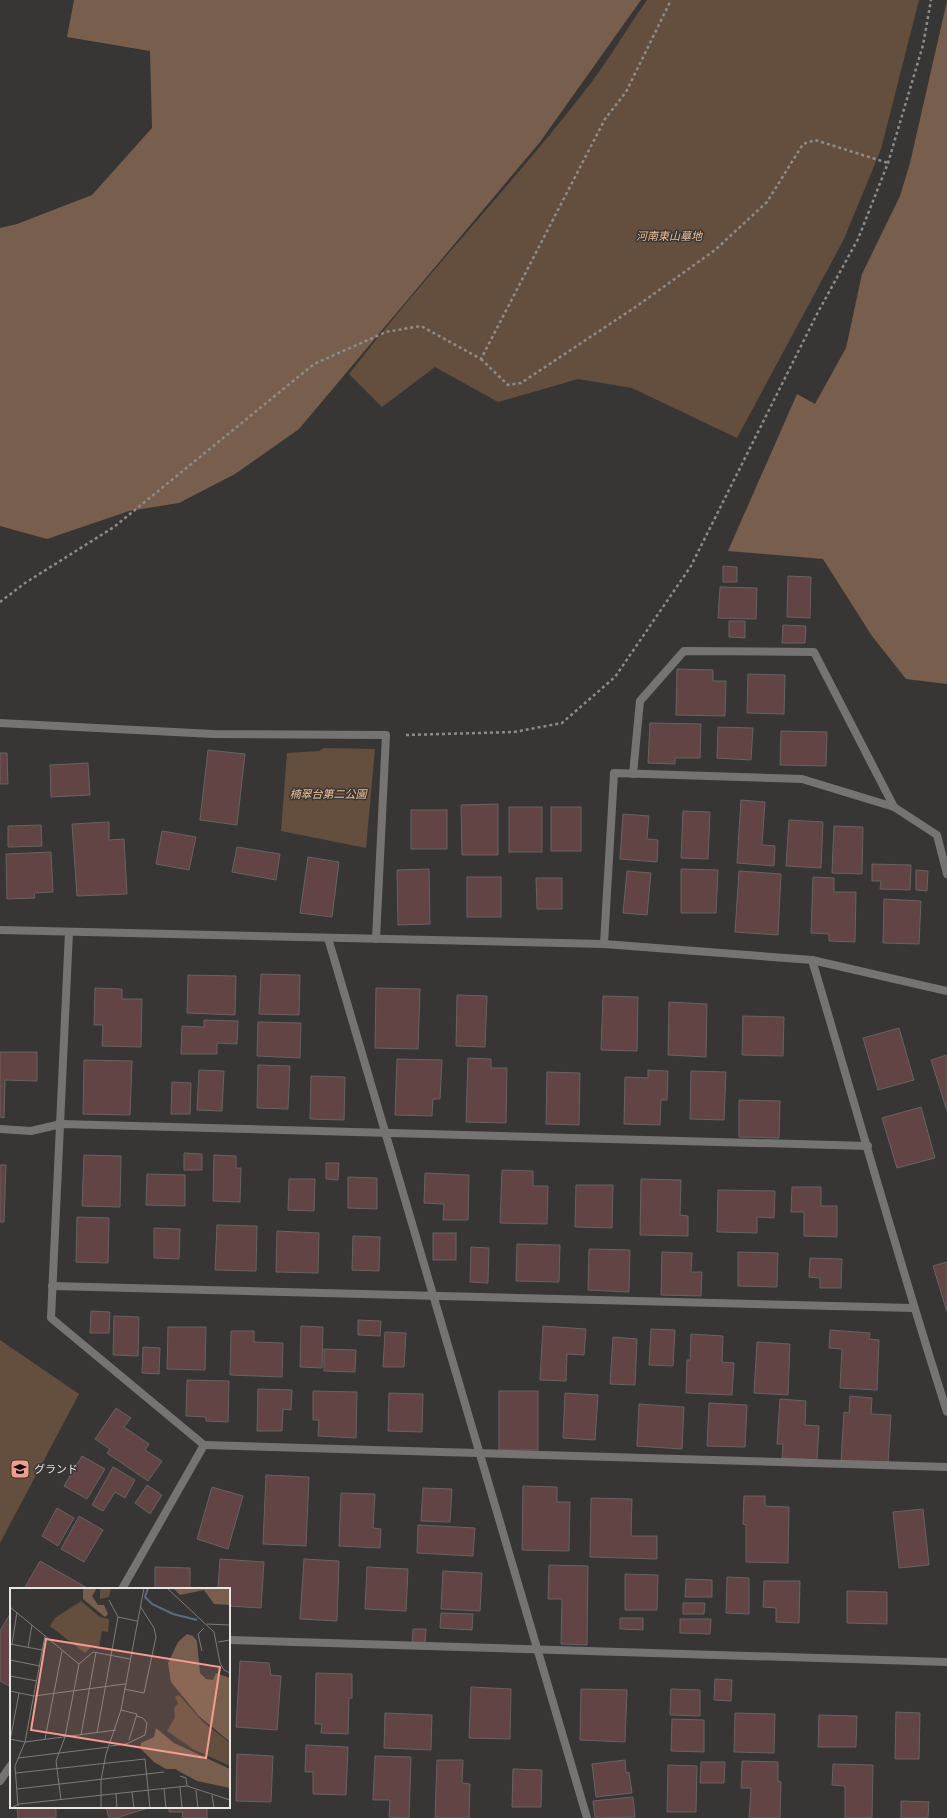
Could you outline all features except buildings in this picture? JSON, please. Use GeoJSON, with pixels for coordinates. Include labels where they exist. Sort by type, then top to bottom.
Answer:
{"type":"FeatureCollection","features":[{"type":"Feature","properties":{"kind":"street"},"geometry":{"type":"LineString","coordinates":[[633,774],[640,701],[684,651],[814,652],[894,807]]}},
{"type":"Feature","properties":{"kind":"street"},"geometry":{"type":"LineString","coordinates":[[0,723],[213,734],[386,735],[376,939]]}},
{"type":"Feature","properties":{"kind":"street"},"geometry":{"type":"LineString","coordinates":[[604,944],[614,773],[802,778],[894,807],[937,835],[947,874]]}},
{"type":"Feature","properties":{"kind":"street"},"geometry":{"type":"LineString","coordinates":[[0,930],[604,944],[812,960],[947,991]]}},
{"type":"Feature","properties":{"kind":"street"},"geometry":{"type":"LineString","coordinates":[[69,932],[51,1318],[204,1445],[947,1467]]}},
{"type":"Feature","properties":{"kind":"street"},"geometry":{"type":"LineString","coordinates":[[328,938],[587,1818]]}},
{"type":"Feature","properties":{"kind":"street"},"geometry":{"type":"LineString","coordinates":[[812,960],[868,1146],[914,1308],[947,1412]]}},
{"type":"Feature","properties":{"kind":"street"},"geometry":{"type":"LineString","coordinates":[[0,1129],[31,1131],[61,1124],[868,1146]]}},
{"type":"Feature","properties":{"kind":"street"},"geometry":{"type":"LineString","coordinates":[[52,1286],[914,1308]]}},
{"type":"Feature","properties":{"kind":"street"},"geometry":{"type":"LineString","coordinates":[[123,1588],[204,1445]]}},
{"type":"Feature","properties":{"kind":"street"},"geometry":{"type":"LineString","coordinates":[[230,1640],[947,1662]]}},
{"type":"Feature","properties":{"kind":"street"},"geometry":{"type":"LineString","coordinates":[[0,1781],[10,1766]]}},
{"type":"Feature","properties":{"kind":"path"},"geometry":{"type":"LineString","coordinates":[[481,359],[605,119],[626,92],[672,0]]}},
{"type":"Feature","properties":{"kind":"path"},"geometry":{"type":"LineString","coordinates":[[386,735],[514,732],[562,724],[615,677],[691,566],[817,314],[858,239],[888,163],[924,45],[931,0]]}},
{"type":"Feature","properties":{"kind":"path"},"geometry":{"type":"LineString","coordinates":[[0,602],[25,583],[114,526],[314,364],[386,332],[422,326],[481,359],[508,385],[520,383],[634,308],[715,250],[767,202],[804,144],[816,140],[888,163]]}},
{"type":"Feature","properties":{"kind":"green space","name":"河南東山墓地"},"geometry":{"type":"Polygon","coordinates":[[[647,0],[919,0],[881,149],[844,239],[737,438],[632,388],[578,379],[498,402],[435,367],[382,407],[349,374],[408,300],[532,157],[562,120],[591,83],[647,0]]]}},
{"type":"Feature","properties":{"kind":"green space","name":"楠翠台第二公園"},"geometry":{"type":"Polygon","coordinates":[[[324,748],[375,749],[366,848],[281,831],[287,753],[319,751],[324,748]]]}},
{"type":"Feature","properties":{"kind":"green space","name":"グランド"},"geometry":{"type":"Polygon","coordinates":[[[0,1340],[79,1394],[0,1543],[0,1340]]]}},
{"type":"Feature","properties":{"kind":"shaded area"},"geometry":{"type":"Polygon","coordinates":[[[74,0],[641,0],[540,142],[299,429],[235,474],[179,503],[129,511],[47,539],[0,526],[0,228],[17,224],[92,195],[152,128],[150,51],[67,37],[74,0]]]}},
{"type":"Feature","properties":{"kind":"shaded area"},"geometry":{"type":"Polygon","coordinates":[[[947,1],[947,684],[906,679],[872,636],[823,559],[728,551],[797,394],[815,404],[846,348],[862,274],[900,196],[910,163],[947,1]]]}},
{"type":"Feature","properties":{"kind":"place","name":"グランド"},"geometry":{"type":"Point","coordinates":[20,1469]}}]}
